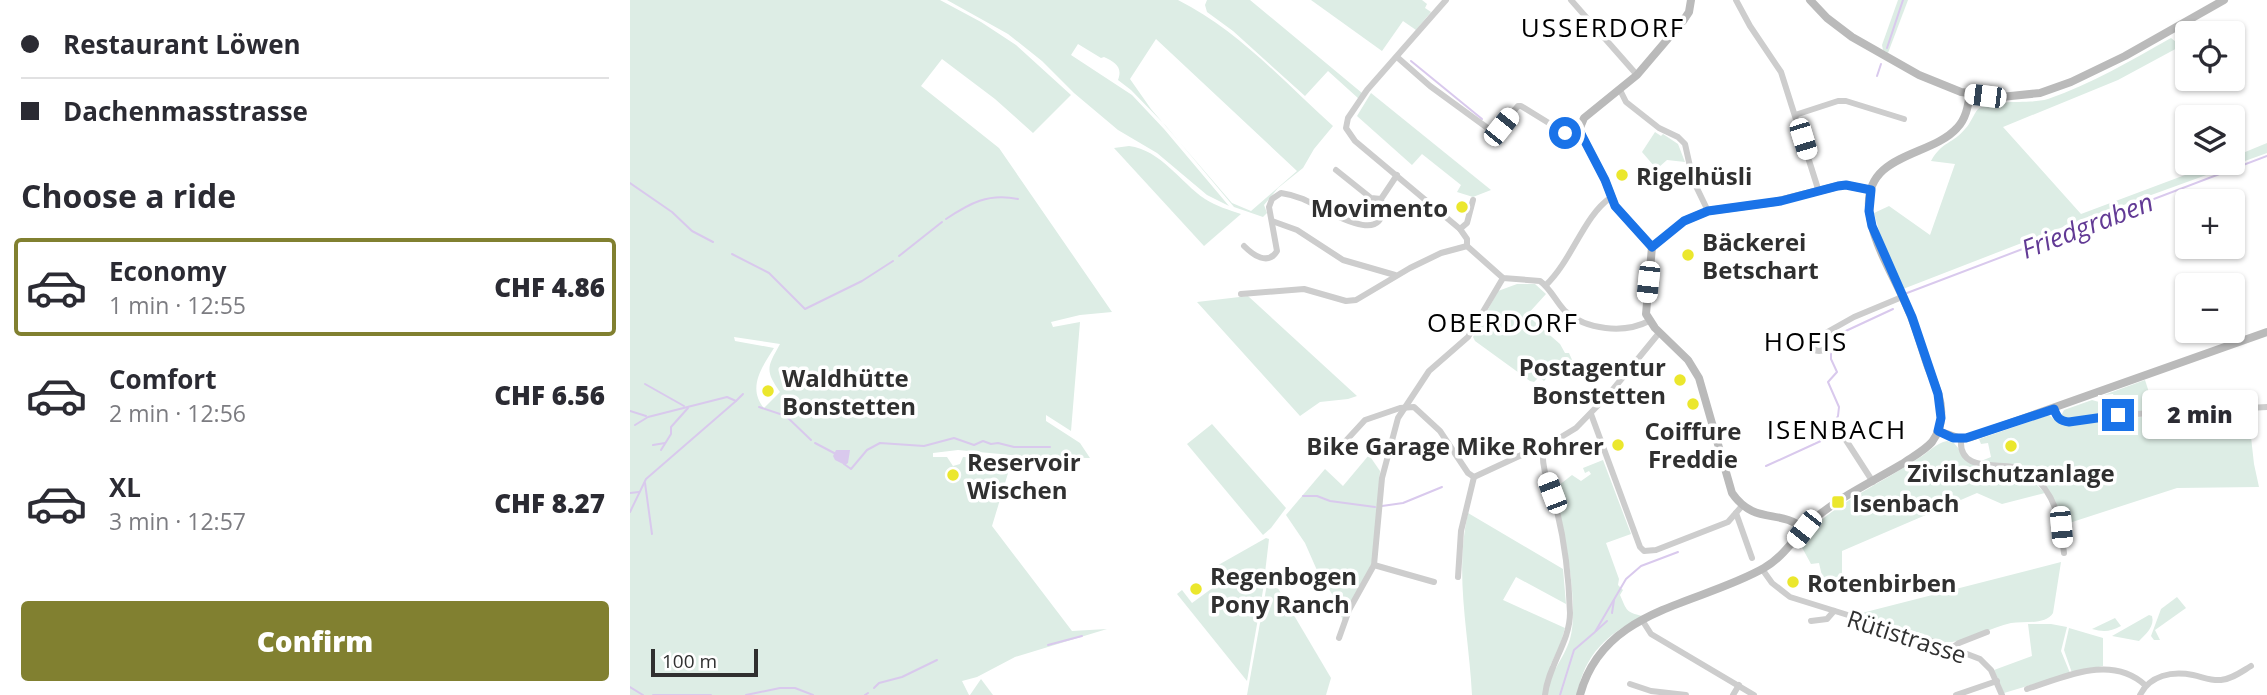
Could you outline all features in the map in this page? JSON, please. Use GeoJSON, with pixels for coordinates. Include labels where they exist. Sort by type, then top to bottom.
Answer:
{"type":"FeatureCollection","features":[{"type":"Feature","properties":{"kind":"main road"},"geometry":{"type":"LineString","coordinates":[[1652,247],[1624,218],[1610,198],[1605,180],[1579,130],[1584,118],[1612,98],[1637,75],[1683,21],[1689,12],[1691,0]]}},
{"type":"Feature","properties":{"kind":"main road"},"geometry":{"type":"LineString","coordinates":[[1810,0],[1835,24],[1883,55],[1941,86],[1970,94],[2015,96],[2055,88],[2125,57],[2224,0]]}},
{"type":"Feature","properties":{"kind":"main road"},"geometry":{"type":"LineString","coordinates":[[1580,695],[1588,671],[1606,646],[1622,631],[1762,569],[1783,554],[1804,529],[1830,506],[1873,482],[1933,441],[1941,418],[1938,394],[1872,226],[1869,211],[1871,190],[1891,164],[1956,130],[1966,113],[1970,94]]}},
{"type":"Feature","properties":{"kind":"main road"},"geometry":{"type":"LineString","coordinates":[[1804,529],[1790,520],[1760,515],[1742,506],[1728,484],[1699,378],[1688,360],[1649,321],[1646,307],[1652,247],[1684,221],[1708,211],[1775,202],[1846,185],[1871,190]]}},
{"type":"Feature","properties":{"kind":"main road"},"geometry":{"type":"LineString","coordinates":[[1938,431],[1961,439],[2054,409],[2267,332]]}},
{"type":"Feature","properties":{"kind":"street"},"geometry":{"type":"LineString","coordinates":[[1446,0],[1367,90],[1348,118],[1346,128],[1351,136],[1460,229],[1467,239],[1467,246],[1503,278],[1540,281],[1575,318],[1618,330],[1636,328],[1649,321]]}},
{"type":"Feature","properties":{"kind":"street"},"geometry":{"type":"LineString","coordinates":[[1571,0],[1637,75]]}},
{"type":"Feature","properties":{"kind":"street"},"geometry":{"type":"LineString","coordinates":[[1735,0],[1778,68],[1819,192]]}},
{"type":"Feature","properties":{"kind":"street"},"geometry":{"type":"LineString","coordinates":[[1397,57],[1430,86],[1493,132],[1498,130],[1518,106],[1565,133],[1579,130]]}},
{"type":"Feature","properties":{"kind":"street"},"geometry":{"type":"LineString","coordinates":[[1620,90],[1626,102]]}},
{"type":"Feature","properties":{"kind":"street"},"geometry":{"type":"LineString","coordinates":[[1612,98],[1626,102],[1685,144],[1693,180],[1708,211]]}},
{"type":"Feature","properties":{"kind":"street"},"geometry":{"type":"LineString","coordinates":[[1795,115],[1838,101],[1846,101],[1904,119]]}},
{"type":"Feature","properties":{"kind":"street"},"geometry":{"type":"LineString","coordinates":[[1336,170],[1371,198],[1381,199]]}},
{"type":"Feature","properties":{"kind":"street"},"geometry":{"type":"LineString","coordinates":[[1244,246],[1257,257],[1275,256],[1277,251],[1270,203],[1274,196],[1281,193],[1301,198],[1338,217],[1368,226],[1376,223],[1381,216],[1381,199],[1397,175]]}},
{"type":"Feature","properties":{"kind":"street"},"geometry":{"type":"LineString","coordinates":[[1546,285],[1560,272],[1594,213],[1610,198]]}},
{"type":"Feature","properties":{"kind":"street"},"geometry":{"type":"LineString","coordinates":[[1460,229],[1466,223],[1473,200]]}},
{"type":"Feature","properties":{"kind":"street"},"geometry":{"type":"LineString","coordinates":[[1272,221],[1297,230],[1343,260],[1395,275]]}},
{"type":"Feature","properties":{"kind":"street"},"geometry":{"type":"LineString","coordinates":[[1241,294],[1304,289],[1352,301],[1363,298],[1395,275],[1441,253],[1467,246]]}},
{"type":"Feature","properties":{"kind":"street"},"geometry":{"type":"LineString","coordinates":[[1339,638],[1349,610],[1374,565],[1382,478],[1394,430],[1410,398],[1429,371],[1468,337],[1503,278]]}},
{"type":"Feature","properties":{"kind":"street"},"geometry":{"type":"LineString","coordinates":[[1822,335],[1854,317],[1902,297]]}},
{"type":"Feature","properties":{"kind":"street"},"geometry":{"type":"LineString","coordinates":[[1475,477],[1530,451],[1544,449],[1576,428],[1591,415],[1659,333]]}},
{"type":"Feature","properties":{"kind":"street"},"geometry":{"type":"LineString","coordinates":[[1342,445],[1365,420],[1407,406],[1414,407],[1430,420],[1468,473],[1475,477]]}},
{"type":"Feature","properties":{"kind":"street"},"geometry":{"type":"LineString","coordinates":[[2054,409],[2057,417],[2069,422],[2118,415],[2267,407]]}},
{"type":"Feature","properties":{"kind":"street"},"geometry":{"type":"LineString","coordinates":[[1591,415],[1642,550],[1656,550],[1728,522],[1742,506]]}},
{"type":"Feature","properties":{"kind":"street"},"geometry":{"type":"LineString","coordinates":[[1831,433],[1842,434],[1873,482]]}},
{"type":"Feature","properties":{"kind":"street"},"geometry":{"type":"LineString","coordinates":[[1961,439],[1962,450],[1973,462],[1987,466],[2019,468],[2033,477],[2049,496],[2059,514],[2064,553]]}},
{"type":"Feature","properties":{"kind":"street"},"geometry":{"type":"LineString","coordinates":[[1544,449],[1544,473],[1562,535],[1570,610],[1566,638],[1547,680],[1545,695]]}},
{"type":"Feature","properties":{"kind":"street"},"geometry":{"type":"LineString","coordinates":[[1458,577],[1461,531],[1475,477]]}},
{"type":"Feature","properties":{"kind":"street"},"geometry":{"type":"LineString","coordinates":[[1736,513],[1752,558]]}},
{"type":"Feature","properties":{"kind":"street"},"geometry":{"type":"LineString","coordinates":[[1374,565],[1434,582]]}},
{"type":"Feature","properties":{"kind":"street","name":"Rütistrasse"},"geometry":{"type":"LineString","coordinates":[[1762,569],[1772,583],[1790,597],[1980,659],[1991,670],[2001,695]]}},
{"type":"Feature","properties":{"kind":"street","name":"Rütistrasse"},"geometry":{"type":"LineString","coordinates":[[1811,621],[1827,619],[1834,611]]}},
{"type":"Feature","properties":{"kind":"street"},"geometry":{"type":"LineString","coordinates":[[1642,620],[1651,634],[1754,695]]}},
{"type":"Feature","properties":{"kind":"street"},"geometry":{"type":"LineString","coordinates":[[1952,648],[1987,632]]}},
{"type":"Feature","properties":{"kind":"street"},"geometry":{"type":"LineString","coordinates":[[2140,695],[2145,685],[2163,676],[2180,673],[2224,680],[2251,666]]}},
{"type":"Feature","properties":{"kind":"street"},"geometry":{"type":"LineString","coordinates":[[2027,689],[2102,669],[2129,674],[2145,685]]}},
{"type":"Feature","properties":{"kind":"street"},"geometry":{"type":"LineString","coordinates":[[1956,695],[1997,681]]}},
{"type":"Feature","properties":{"kind":"street"},"geometry":{"type":"LineString","coordinates":[[1630,684],[1651,691],[1686,695]]}},
{"type":"Feature","properties":{"kind":"street"},"geometry":{"type":"LineString","coordinates":[[1732,695],[1739,685]]}},
{"type":"Feature","properties":{"kind":"shaded area"},"geometry":{"type":"Polygon","coordinates":[[[630,0],[940,0],[1016,45],[1071,95],[1033,133],[995,99],[942,59],[921,86],[999,148],[1112,312],[1080,315],[1051,322],[1053,327],[1080,322],[1071,431],[1046,415],[1046,421],[1080,443],[1090,458],[1031,457],[958,450],[933,453],[933,457],[947,457],[953,466],[960,464],[963,457],[1012,460],[992,526],[1072,631],[1107,629],[1015,657],[977,677],[962,681],[969,695],[630,695],[630,0]],[[734,337],[735,341],[774,348],[758,378],[757,393],[764,408],[780,392],[770,368],[780,344],[734,337]]]}},
{"type":"Feature","properties":{"kind":"shaded area"},"geometry":{"type":"Polygon","coordinates":[[[947,0],[1178,0],[1200,12],[1240,41],[1333,126],[1303,168],[1278,188],[1264,205],[1267,213],[1263,217],[1234,207],[1179,142],[1232,203],[1251,211],[1297,171],[1156,39],[1130,79],[1163,123],[1118,80],[1119,68],[1115,63],[1078,44],[1071,55],[1132,95],[1229,206],[1207,195],[1157,153],[1118,130],[1008,34],[947,0]]]}},
{"type":"Feature","properties":{"kind":"shaded area"},"geometry":{"type":"Polygon","coordinates":[[[1207,0],[1250,0],[1362,93],[1359,99],[1328,71],[1305,96],[1233,31],[1207,12],[1207,0]]]}},
{"type":"Feature","properties":{"kind":"shaded area"},"geometry":{"type":"Polygon","coordinates":[[[1311,0],[1422,0],[1427,4],[1425,8],[1431,12],[1416,30],[1403,21],[1382,51],[1311,0]]]}},
{"type":"Feature","properties":{"kind":"shaded area"},"geometry":{"type":"Polygon","coordinates":[[[1898,0],[1908,0],[1888,53],[1883,50],[1882,45],[1898,0]]]}},
{"type":"Feature","properties":{"kind":"shaded area"},"geometry":{"type":"Polygon","coordinates":[[[2171,38],[2175,41],[2175,49],[2118,80],[2003,127],[2081,214],[2185,175],[2206,175],[1903,289],[1881,238],[1874,213],[1889,206],[1930,235],[1955,164],[1931,161],[1939,150],[1965,129],[1978,109],[1993,104],[2048,99],[2126,63],[2171,38]]]}},
{"type":"Feature","properties":{"kind":"shaded area"},"geometry":{"type":"Polygon","coordinates":[[[1371,93],[1491,190],[1473,197],[1457,192],[1461,185],[1422,154],[1412,165],[1357,116],[1371,93]]]}},
{"type":"Feature","properties":{"kind":"shaded area"},"geometry":{"type":"Polygon","coordinates":[[[1655,132],[1678,144],[1685,162],[1667,160],[1659,167],[1654,166],[1642,152],[1655,132]]]}},
{"type":"Feature","properties":{"kind":"shaded area"},"geometry":{"type":"Polygon","coordinates":[[[2267,143],[2267,153],[2245,161],[2245,152],[2267,143]]]}},
{"type":"Feature","properties":{"kind":"shaded area"},"geometry":{"type":"Polygon","coordinates":[[[1129,146],[1161,160],[1205,199],[1241,214],[1204,246],[1114,148],[1129,146]]]}},
{"type":"Feature","properties":{"kind":"shaded area"},"geometry":{"type":"Polygon","coordinates":[[[1517,284],[1535,284],[1546,294],[1527,315],[1560,344],[1565,353],[1569,353],[1573,362],[1562,372],[1554,368],[1544,381],[1539,377],[1534,382],[1530,381],[1473,337],[1498,291],[1517,284]]]}},
{"type":"Feature","properties":{"kind":"shaded area"},"geometry":{"type":"Polygon","coordinates":[[[1248,296],[1357,396],[1320,402],[1300,416],[1197,302],[1248,296]]]}},
{"type":"Feature","properties":{"kind":"shaded area"},"geometry":{"type":"Polygon","coordinates":[[[2145,380],[2155,411],[2070,420],[2061,416],[2064,410],[2092,400],[2099,402],[2102,407],[2116,401],[2113,394],[2104,395],[2145,380]]]}},
{"type":"Feature","properties":{"kind":"shaded area"},"geometry":{"type":"Polygon","coordinates":[[[2248,410],[2259,487],[2177,488],[2063,525],[2055,501],[2026,469],[1985,464],[1981,461],[1991,457],[1988,443],[1981,444],[1979,439],[2049,415],[2059,424],[2068,425],[2111,419],[2248,410]]]}},
{"type":"Feature","properties":{"kind":"shaded area"},"geometry":{"type":"Polygon","coordinates":[[[1212,424],[1286,508],[1263,535],[1187,444],[1212,424]]]}},
{"type":"Feature","properties":{"kind":"shaded area"},"geometry":{"type":"Polygon","coordinates":[[[1947,441],[1954,443],[1970,462],[1979,467],[2024,472],[2045,493],[2002,504],[1977,493],[1842,551],[1842,587],[1826,593],[1819,563],[1811,564],[1799,542],[1840,506],[1947,441]]]}},
{"type":"Feature","properties":{"kind":"shaded area"},"geometry":{"type":"Polygon","coordinates":[[[836,450],[850,450],[848,463],[845,465],[835,460],[833,456],[836,450]]]}},
{"type":"Feature","properties":{"kind":"shaded area"},"geometry":{"type":"Polygon","coordinates":[[[1369,455],[1380,471],[1374,554],[1370,568],[1343,621],[1335,599],[1316,568],[1305,543],[1286,515],[1325,469],[1343,486],[1369,455]]]}},
{"type":"Feature","properties":{"kind":"shaded area"},"geometry":{"type":"Polygon","coordinates":[[[1603,460],[1631,534],[1606,543],[1619,579],[1618,585],[1623,590],[1620,595],[1624,604],[1630,612],[1642,616],[1618,630],[1599,647],[1586,668],[1577,695],[1472,695],[1462,581],[1468,513],[1563,569],[1566,604],[1516,577],[1503,600],[1565,628],[1550,666],[1556,668],[1570,639],[1573,606],[1566,542],[1554,489],[1572,475],[1581,481],[1591,474],[1589,471],[1585,473],[1583,468],[1603,460]]]}},
{"type":"Feature","properties":{"kind":"shaded area"},"geometry":{"type":"Polygon","coordinates":[[[1266,538],[1269,539],[1263,590],[1247,681],[1177,594],[1182,590],[1192,603],[1222,581],[1213,568],[1266,538]]]}},
{"type":"Feature","properties":{"kind":"shaded area"},"geometry":{"type":"Polygon","coordinates":[[[2061,562],[2053,613],[2040,621],[2011,623],[1967,639],[1948,642],[1854,615],[2061,562]]]}},
{"type":"Feature","properties":{"kind":"shaded area"},"geometry":{"type":"Polygon","coordinates":[[[1269,573],[1331,678],[1326,695],[1247,695],[1269,573]]]}},
{"type":"Feature","properties":{"kind":"shaded area"},"geometry":{"type":"Polygon","coordinates":[[[2177,597],[2186,608],[2155,630],[2160,640],[2154,640],[2151,636],[2161,609],[2177,597]]]}},
{"type":"Feature","properties":{"kind":"shaded area"},"geometry":{"type":"Polygon","coordinates":[[[2149,615],[2153,620],[2151,626],[2139,641],[2112,636],[2149,615]]]}},
{"type":"Feature","properties":{"kind":"shaded area"},"geometry":{"type":"Polygon","coordinates":[[[2115,618],[2121,626],[2106,631],[2092,629],[2115,618]]]}},
{"type":"Feature","properties":{"kind":"shaded area"},"geometry":{"type":"Polygon","coordinates":[[[2028,624],[2067,627],[2061,651],[2070,673],[2004,693],[1994,670],[2032,656],[2028,624]]]}},
{"type":"Feature","properties":{"kind":"shaded area"},"geometry":{"type":"Polygon","coordinates":[[[2069,628],[2103,638],[2103,666],[2072,673],[2064,650],[2069,628]]]}},
{"type":"Feature","properties":{"kind":"shaded area"},"geometry":{"type":"Polygon","coordinates":[[[981,679],[993,695],[970,695],[981,679]]]}},
{"type":"Feature","properties":{"kind":"waterway"},"geometry":{"type":"LineString","coordinates":[[1887,48],[1903,0]]}},
{"type":"Feature","properties":{"kind":"waterway"},"geometry":{"type":"LineString","coordinates":[[1411,61],[1482,119]]}},
{"type":"Feature","properties":{"kind":"waterway"},"geometry":{"type":"LineString","coordinates":[[1877,76],[1881,64]]}},
{"type":"Feature","properties":{"kind":"waterway","name":"Friedgraben"},"geometry":{"type":"LineString","coordinates":[[1907,293],[2267,156]]}},
{"type":"Feature","properties":{"kind":"waterway"},"geometry":{"type":"LineString","coordinates":[[630,183],[672,212],[692,231],[713,242]]}},
{"type":"Feature","properties":{"kind":"waterway"},"geometry":{"type":"LineString","coordinates":[[946,219],[963,208],[988,198],[1018,199]]}},
{"type":"Feature","properties":{"kind":"waterway"},"geometry":{"type":"LineString","coordinates":[[899,256],[942,222]]}},
{"type":"Feature","properties":{"kind":"waterway"},"geometry":{"type":"LineString","coordinates":[[732,254],[769,273],[805,309],[862,281],[893,261]]}},
{"type":"Feature","properties":{"kind":"waterway","name":"Isenbach"},"geometry":{"type":"LineString","coordinates":[[1766,466],[1823,440],[1838,416],[1839,407],[1828,382],[1837,372],[1831,359],[1831,352],[1837,344],[1835,336],[1893,309]]}},
{"type":"Feature","properties":{"kind":"waterway"},"geometry":{"type":"LineString","coordinates":[[645,384],[684,406]]}},
{"type":"Feature","properties":{"kind":"waterway"},"geometry":{"type":"LineString","coordinates":[[635,425],[648,417],[727,397],[736,401],[743,394]]}},
{"type":"Feature","properties":{"kind":"waterway"},"geometry":{"type":"LineString","coordinates":[[630,512],[646,479],[736,401]]}},
{"type":"Feature","properties":{"kind":"waterway"},"geometry":{"type":"LineString","coordinates":[[759,407],[786,416],[811,440]]}},
{"type":"Feature","properties":{"kind":"waterway"},"geometry":{"type":"LineString","coordinates":[[661,450],[671,434],[671,427],[688,408]]}},
{"type":"Feature","properties":{"kind":"waterway"},"geometry":{"type":"LineString","coordinates":[[630,411],[646,416]]}},
{"type":"Feature","properties":{"kind":"waterway"},"geometry":{"type":"LineString","coordinates":[[844,464],[851,469],[867,450],[880,443],[924,446],[954,438],[974,445],[983,441],[1014,447],[1050,447]]}},
{"type":"Feature","properties":{"kind":"waterway"},"geometry":{"type":"LineString","coordinates":[[653,445],[665,443]]}},
{"type":"Feature","properties":{"kind":"waterway"},"geometry":{"type":"LineString","coordinates":[[815,443],[836,454]]}},
{"type":"Feature","properties":{"kind":"waterway"},"geometry":{"type":"LineString","coordinates":[[645,483],[652,534]]}},
{"type":"Feature","properties":{"kind":"waterway"},"geometry":{"type":"LineString","coordinates":[[1382,506],[1403,503],[1442,487]]}},
{"type":"Feature","properties":{"kind":"waterway"},"geometry":{"type":"LineString","coordinates":[[630,493],[639,492]]}},
{"type":"Feature","properties":{"kind":"waterway"},"geometry":{"type":"LineString","coordinates":[[1303,496],[1317,496],[1330,501],[1375,507]]}},
{"type":"Feature","properties":{"kind":"waterway","name":"Isenbach"},"geometry":{"type":"LineString","coordinates":[[1560,695],[1574,650],[1595,632],[1626,579],[1641,566],[1678,552]]}},
{"type":"Feature","properties":{"kind":"waterway","name":"Isenbach"},"geometry":{"type":"LineString","coordinates":[[1612,613],[1614,600]]}},
{"type":"Feature","properties":{"kind":"waterway","name":"Isenbach"},"geometry":{"type":"LineString","coordinates":[[1596,631],[1607,621]]}},
{"type":"Feature","properties":{"kind":"waterway"},"geometry":{"type":"LineString","coordinates":[[1048,645],[1082,636]]}},
{"type":"Feature","properties":{"kind":"waterway"},"geometry":{"type":"LineString","coordinates":[[874,688],[879,683],[902,677],[937,660]]}},
{"type":"Feature","properties":{"kind":"waterway"},"geometry":{"type":"LineString","coordinates":[[630,687],[643,695]]}},
{"type":"Feature","properties":{"kind":"waterway"},"geometry":{"type":"LineString","coordinates":[[746,695],[780,688],[795,688],[813,695]]}},
{"type":"Feature","properties":{"kind":"waterway"},"geometry":{"type":"LineString","coordinates":[[653,695],[711,695]]}},
{"type":"Feature","properties":{"kind":"place","name":"Rigelhüsli"},"geometry":{"type":"Point","coordinates":[1622,175]}},
{"type":"Feature","properties":{"kind":"place","name":"Movimento"},"geometry":{"type":"Point","coordinates":[1462,207]}},
{"type":"Feature","properties":{"kind":"place","name":"Bäckerei Betschart"},"geometry":{"type":"Point","coordinates":[1688,255]}},
{"type":"Feature","properties":{"kind":"place","name":"Postagentur Bonstetten"},"geometry":{"type":"Point","coordinates":[1680,380]}},
{"type":"Feature","properties":{"kind":"place","name":"Waldhütte Bonstetten"},"geometry":{"type":"Point","coordinates":[768,391]}},
{"type":"Feature","properties":{"kind":"place","name":"Coiffure Freddie"},"geometry":{"type":"Point","coordinates":[1693,404]}},
{"type":"Feature","properties":{"kind":"place","name":"Bike Garage Mike Rohrer"},"geometry":{"type":"Point","coordinates":[1618,445]}},
{"type":"Feature","properties":{"kind":"place","name":"Zivilschutzanlage"},"geometry":{"type":"Point","coordinates":[2011,446]}},
{"type":"Feature","properties":{"kind":"place","name":"Reservoir Wischen"},"geometry":{"type":"Point","coordinates":[953,475]}},
{"type":"Feature","properties":{"kind":"place","name":"Isenbach"},"geometry":{"type":"Point","coordinates":[1838,502]}},
{"type":"Feature","properties":{"kind":"place","name":"Rotenbirben"},"geometry":{"type":"Point","coordinates":[1793,582]}},
{"type":"Feature","properties":{"kind":"place","name":"Regenbogen Pony Ranch"},"geometry":{"type":"Point","coordinates":[1196,589]}},
{"type":"Feature","properties":{"kind":"district","name":"USSERDORF"},"geometry":{"type":"Point","coordinates":[1603,27]}},
{"type":"Feature","properties":{"kind":"district","name":"OBERDORF"},"geometry":{"type":"Point","coordinates":[1503,322]}},
{"type":"Feature","properties":{"kind":"district","name":"HOFIS"},"geometry":{"type":"Point","coordinates":[1806,341]}},
{"type":"Feature","properties":{"kind":"district","name":"ISENBACH"},"geometry":{"type":"Point","coordinates":[1837,429]}},
{"type":"Feature","properties":{"kind":"route"},"geometry":{"type":"LineString","coordinates":[[1565,133],[1579,130],[1605,180],[1610,198],[1624,218],[1652,247],[1684,221],[1708,211],[1781,201],[1838,186],[1871,190],[1869,211],[1872,226],[1912,317],[1938,394],[1941,408],[1938,431],[1961,439],[2054,409],[2057,417],[2069,422],[2118,415]]}}]}
